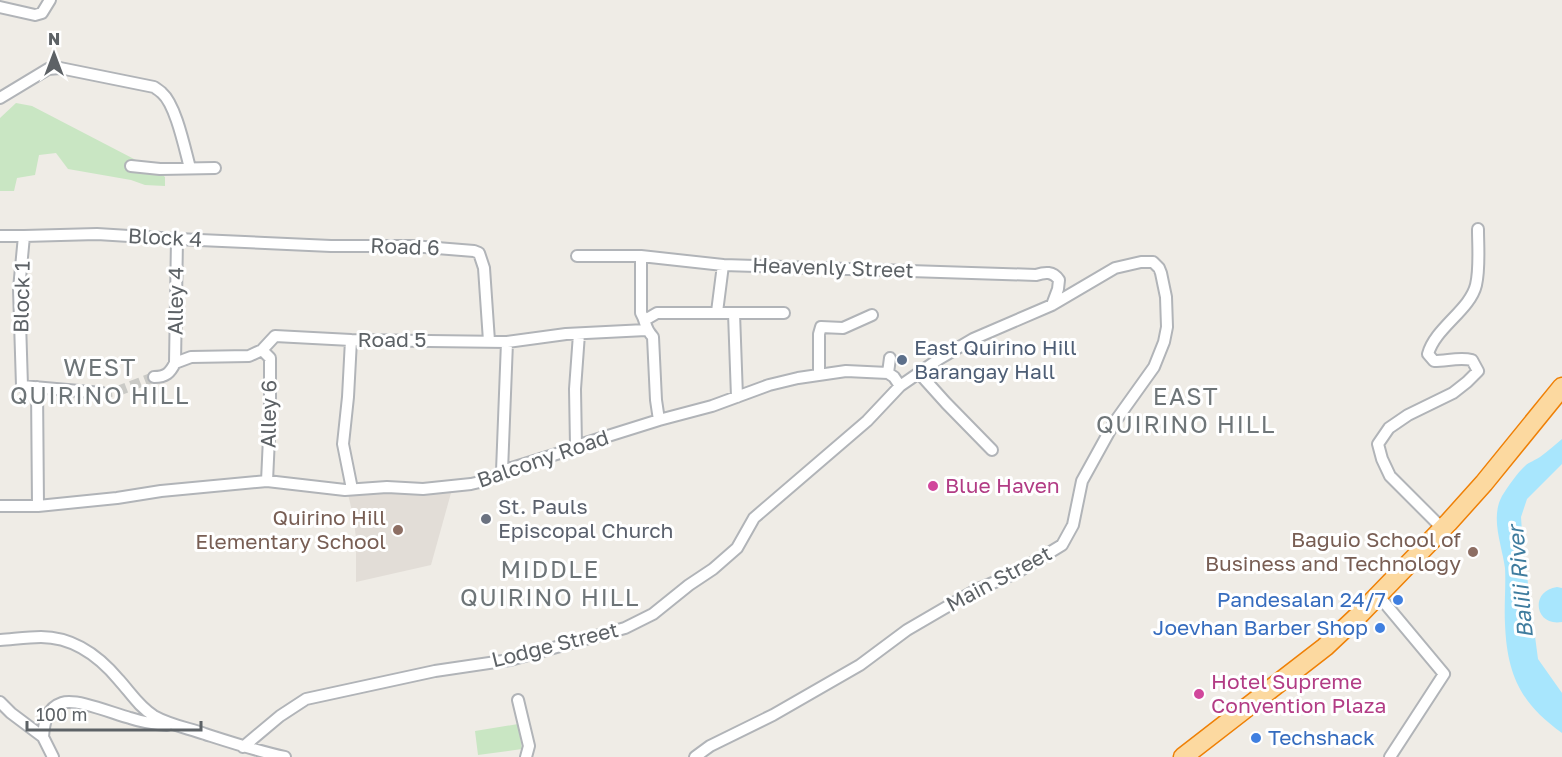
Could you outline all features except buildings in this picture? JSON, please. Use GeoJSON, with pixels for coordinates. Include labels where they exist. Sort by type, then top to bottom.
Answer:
{"type":"FeatureCollection","features":[{"type":"Feature","properties":{"kind":"highway"},"geometry":{"type":"LineString","coordinates":[[1184,757],[1325,647],[1443,528],[1484,483],[1562,387]]}},
{"type":"Feature","properties":{"kind":"street"},"geometry":{"type":"LineString","coordinates":[[0,7],[34,15],[42,13],[50,0]]}},
{"type":"Feature","properties":{"kind":"street"},"geometry":{"type":"LineString","coordinates":[[0,98],[48,69],[60,68],[154,87],[168,100],[190,168]]}},
{"type":"Feature","properties":{"kind":"street"},"geometry":{"type":"LineString","coordinates":[[131,165],[160,169],[215,168]]}},
{"type":"Feature","properties":{"kind":"street"},"geometry":{"type":"LineString","coordinates":[[1443,528],[1390,476],[1378,444],[1389,429],[1408,415],[1454,393],[1478,371],[1472,360],[1461,358],[1434,361],[1428,354],[1431,343],[1460,310],[1476,287],[1478,229]]}},
{"type":"Feature","properties":{"kind":"street","name":"Block 4"},"geometry":{"type":"LineString","coordinates":[[0,236],[96,234],[331,246]]}},
{"type":"Feature","properties":{"kind":"street","name":"Block 1"},"geometry":{"type":"LineString","coordinates":[[24,236],[19,289],[22,386],[38,387]]}},
{"type":"Feature","properties":{"kind":"street","name":"Alley 4"},"geometry":{"type":"LineString","coordinates":[[175,363],[177,239]]}},
{"type":"Feature","properties":{"kind":"street","name":"Road 6"},"geometry":{"type":"LineString","coordinates":[[331,246],[412,246],[467,250],[479,254],[484,268],[489,340]]}},
{"type":"Feature","properties":{"kind":"street","name":"Heavenly Street"},"geometry":{"type":"LineString","coordinates":[[577,256],[641,256],[723,265],[1036,275],[1046,272],[1055,274],[1059,280],[1052,305]]}},
{"type":"Feature","properties":{"kind":"street"},"geometry":{"type":"LineString","coordinates":[[641,256],[641,313],[652,337],[659,420]]}},
{"type":"Feature","properties":{"kind":"street","name":"Main Street"},"geometry":{"type":"LineString","coordinates":[[695,757],[710,746],[773,715],[860,664],[907,630],[943,609],[976,590],[1016,573],[1062,545],[1072,525],[1082,481],[1089,466],[1114,423],[1154,367],[1164,342],[1167,314],[1161,273],[1152,262],[1132,263],[1115,268],[1052,305]]}},
{"type":"Feature","properties":{"kind":"street"},"geometry":{"type":"LineString","coordinates":[[717,312],[723,265]]}},
{"type":"Feature","properties":{"kind":"street"},"geometry":{"type":"LineString","coordinates":[[890,358],[888,373],[900,386],[973,339],[1052,305]]}},
{"type":"Feature","properties":{"kind":"street","name":"Road 5"},"geometry":{"type":"LineString","coordinates":[[262,350],[274,336],[351,340],[507,342],[646,325],[657,313],[784,314]]}},
{"type":"Feature","properties":{"kind":"street"},"geometry":{"type":"LineString","coordinates":[[734,313],[737,397]]}},
{"type":"Feature","properties":{"kind":"street"},"geometry":{"type":"LineString","coordinates":[[819,374],[819,334],[822,327],[843,328],[872,315]]}},
{"type":"Feature","properties":{"kind":"street"},"geometry":{"type":"LineString","coordinates":[[576,446],[575,389],[579,334]]}},
{"type":"Feature","properties":{"kind":"street"},"geometry":{"type":"LineString","coordinates":[[351,340],[343,444],[352,489]]}},
{"type":"Feature","properties":{"kind":"street"},"geometry":{"type":"LineString","coordinates":[[502,471],[507,342]]}},
{"type":"Feature","properties":{"kind":"street"},"geometry":{"type":"LineString","coordinates":[[154,377],[163,377],[171,371],[175,363],[191,357],[249,356],[262,350]]}},
{"type":"Feature","properties":{"kind":"street","name":"Alley 6"},"geometry":{"type":"LineString","coordinates":[[262,350],[270,358],[267,481]]}},
{"type":"Feature","properties":{"kind":"street","name":"Balcony Road"},"geometry":{"type":"LineString","coordinates":[[0,506],[38,506],[267,481],[345,490],[387,487],[423,489],[471,484],[576,446],[712,406],[769,385],[819,374],[846,371],[888,373]]}},
{"type":"Feature","properties":{"kind":"street"},"geometry":{"type":"LineString","coordinates":[[919,373],[992,450]]}},
{"type":"Feature","properties":{"kind":"street","name":"Lodge Street"},"geometry":{"type":"LineString","coordinates":[[243,747],[280,716],[306,699],[435,671],[510,660],[639,622],[713,569],[737,548],[754,518],[867,421],[900,386]]}},
{"type":"Feature","properties":{"kind":"street"},"geometry":{"type":"LineString","coordinates":[[38,506],[38,387],[102,393]]}},
{"type":"Feature","properties":{"kind":"street"},"geometry":{"type":"LineString","coordinates":[[1378,595],[1444,674],[1390,757]]}},
{"type":"Feature","properties":{"kind":"street"},"geometry":{"type":"LineString","coordinates":[[0,640],[43,637],[71,641],[90,652],[109,668],[142,707],[153,715],[174,725],[243,747],[285,757]]}},
{"type":"Feature","properties":{"kind":"street"},"geometry":{"type":"LineString","coordinates":[[518,700],[529,746],[526,757]]}},
{"type":"Feature","properties":{"kind":"street"},"geometry":{"type":"LineString","coordinates":[[43,737],[47,716],[54,707],[70,701],[132,719],[174,725]]}},
{"type":"Feature","properties":{"kind":"street"},"geometry":{"type":"LineString","coordinates":[[0,702],[43,737],[53,757]]}},
{"type":"Feature","properties":{"kind":"shaded area","name":"Quirino Hill Elementary School"},"geometry":{"type":"Polygon","coordinates":[[[451,493],[431,565],[356,582],[356,539],[348,494],[451,493]]]}},
{"type":"Feature","properties":{"kind":"green space"},"geometry":{"type":"Polygon","coordinates":[[[16,103],[32,106],[159,172],[165,177],[165,186],[145,185],[131,180],[68,169],[56,153],[39,155],[35,175],[17,178],[14,191],[0,191],[0,118],[16,103]]]}},
{"type":"Feature","properties":{"kind":"green space"},"geometry":{"type":"Polygon","coordinates":[[[518,724],[522,749],[478,755],[475,731],[518,724]]]}},
{"type":"Feature","properties":{"kind":"water","name":"Balili River"},"geometry":{"type":"Polygon","coordinates":[[[1562,439],[1562,464],[1527,499],[1521,517],[1538,659],[1562,693],[1562,733],[1526,699],[1513,673],[1506,642],[1505,568],[1497,513],[1502,496],[1516,476],[1562,439]]]}},
{"type":"Feature","properties":{"kind":"water"},"geometry":{"type":"Polygon","coordinates":[[[1557,587],[1562,588],[1562,622],[1546,619],[1539,608],[1542,595],[1557,587]]]}},
{"type":"Feature","properties":{"kind":"tunnel"},"geometry":{"type":"LineString","coordinates":[[102,393],[118,391],[154,377]]}},
{"type":"Feature","properties":{"kind":"place","name":"East Quirino Hill Barangay Hall"},"geometry":{"type":"Point","coordinates":[902,360]}},
{"type":"Feature","properties":{"kind":"place","name":"Blue Haven"},"geometry":{"type":"Point","coordinates":[933,486]}},
{"type":"Feature","properties":{"kind":"place","name":"St. Pauls Episcopal Church"},"geometry":{"type":"Point","coordinates":[486,519]}},
{"type":"Feature","properties":{"kind":"place","name":"Quirino Hill Elementary School"},"geometry":{"type":"Point","coordinates":[398,530]}},
{"type":"Feature","properties":{"kind":"place","name":"Baguio School of Business and Technology"},"geometry":{"type":"Point","coordinates":[1473,552]}},
{"type":"Feature","properties":{"kind":"place","name":"Pandesalan 24/7"},"geometry":{"type":"Point","coordinates":[1398,600]}},
{"type":"Feature","properties":{"kind":"place","name":"Joevhan Barber Shop"},"geometry":{"type":"Point","coordinates":[1380,628]}},
{"type":"Feature","properties":{"kind":"place","name":"Hotel Supreme Convention Plaza"},"geometry":{"type":"Point","coordinates":[1199,694]}},
{"type":"Feature","properties":{"kind":"place","name":"Techshack"},"geometry":{"type":"Point","coordinates":[1256,738]}},
{"type":"Feature","properties":{"kind":"district","name":"WEST QUIRINO HILL"},"geometry":{"type":"Point","coordinates":[100,382]}},
{"type":"Feature","properties":{"kind":"district","name":"EAST QUIRINO HILL"},"geometry":{"type":"Point","coordinates":[1186,411]}},
{"type":"Feature","properties":{"kind":"district","name":"MIDDLE QUIRINO HILL"},"geometry":{"type":"Point","coordinates":[550,584]}}]}
